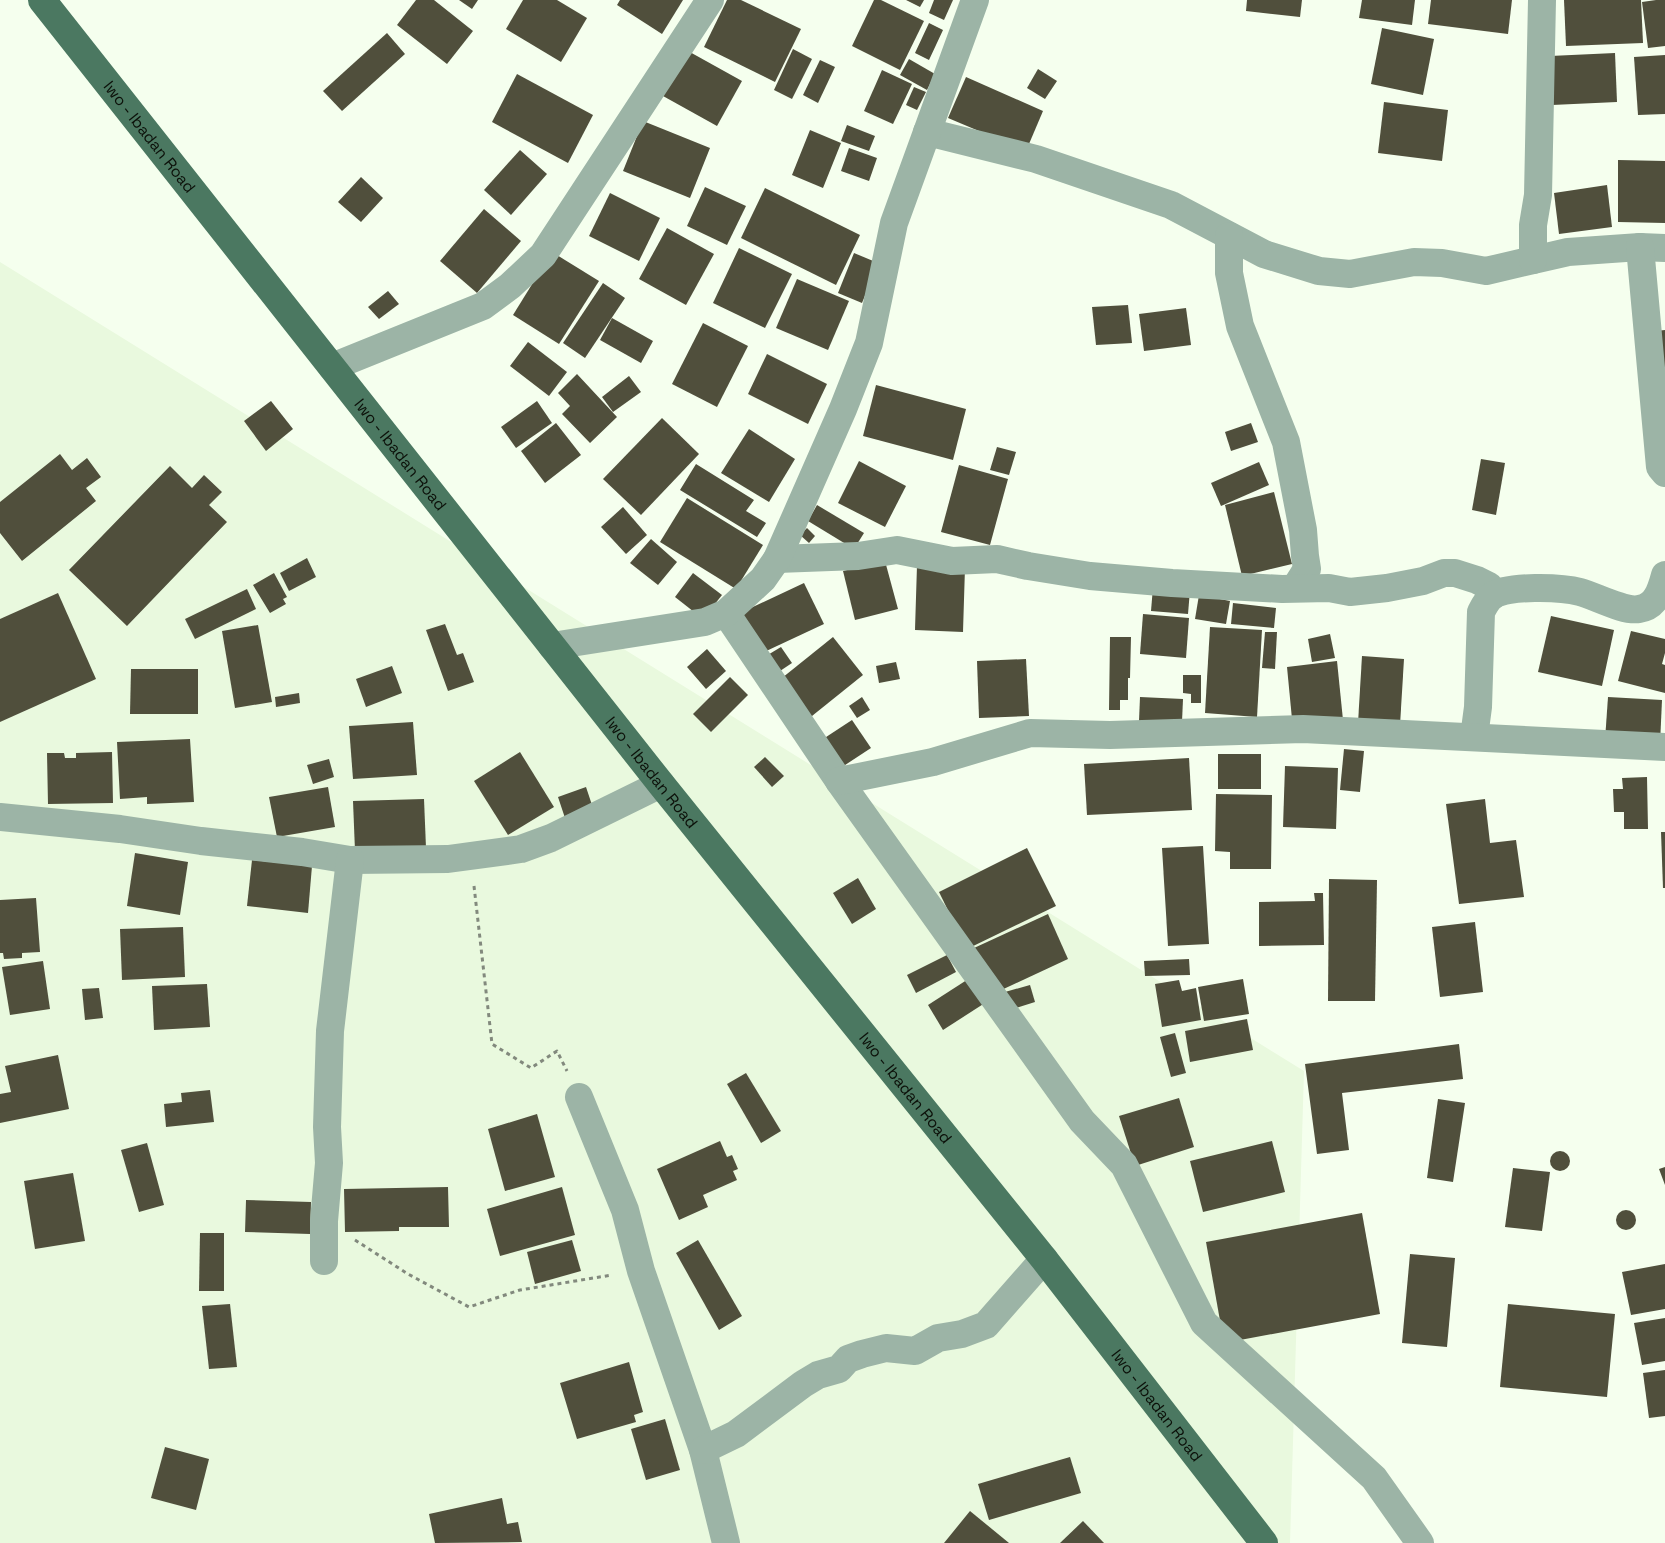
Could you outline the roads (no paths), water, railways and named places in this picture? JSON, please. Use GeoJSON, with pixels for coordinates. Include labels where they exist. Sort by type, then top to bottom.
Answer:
{"type":"FeatureCollection","features":[{"type":"Feature","properties":{"kind":"main road","name":"Iwo - Ibadan Road"},"geometry":{"type":"LineString","coordinates":[[42,0],[661,784],[1044,1259],[1264,1543]]}},
{"type":"Feature","properties":{"kind":"street"},"geometry":{"type":"LineString","coordinates":[[332,367],[483,306],[510,286],[543,255],[710,0]]}},
{"type":"Feature","properties":{"kind":"street"},"geometry":{"type":"LineString","coordinates":[[552,646],[705,622],[726,612],[763,579],[777,559],[843,409],[869,343],[894,223],[975,0]]}},
{"type":"Feature","properties":{"kind":"street"},"geometry":{"type":"LineString","coordinates":[[1533,260],[1534,225],[1538,195],[1542,0]]}},
{"type":"Feature","properties":{"kind":"street"},"geometry":{"type":"LineString","coordinates":[[927,132],[1036,159],[1171,205],[1264,254],[1319,271],[1350,274],[1414,262],[1442,263],[1486,271],[1568,252],[1652,247],[1660,467],[1665,473]]}},
{"type":"Feature","properties":{"kind":"street"},"geometry":{"type":"LineString","coordinates":[[1229,236],[1228,273],[1240,326],[1286,442],[1297,496],[1307,569],[1295,588]]}},
{"type":"Feature","properties":{"kind":"street"},"geometry":{"type":"LineString","coordinates":[[777,559],[858,556],[897,550],[952,561],[998,559],[1090,576],[1172,583],[1329,588],[1350,592],[1388,588],[1423,581],[1444,573],[1455,573],[1477,580],[1488,586],[1494,595]]}},
{"type":"Feature","properties":{"kind":"street"},"geometry":{"type":"LineString","coordinates":[[1474,737],[1478,707],[1481,612],[1487,601],[1494,595],[1507,590],[1548,587],[1579,592],[1638,610],[1652,604],[1662,588],[1665,575]]}},
{"type":"Feature","properties":{"kind":"street"},"geometry":{"type":"LineString","coordinates":[[726,612],[838,781],[1082,1121],[1124,1165],[1204,1323],[1374,1478],[1420,1543]]}},
{"type":"Feature","properties":{"kind":"street"},"geometry":{"type":"LineString","coordinates":[[838,781],[933,762],[1030,733],[1110,735],[1303,729],[1665,747]]}},
{"type":"Feature","properties":{"kind":"street"},"geometry":{"type":"LineString","coordinates":[[0,817],[120,829],[201,841],[302,852],[350,860],[448,858],[521,849],[551,838],[661,784]]}},
{"type":"Feature","properties":{"kind":"street"},"geometry":{"type":"LineString","coordinates":[[324,1261],[330,1031],[350,860]]}},
{"type":"Feature","properties":{"kind":"street"},"geometry":{"type":"LineString","coordinates":[[579,1097],[625,1210],[641,1271],[703,1450],[726,1543]]}},
{"type":"Feature","properties":{"kind":"street"},"geometry":{"type":"LineString","coordinates":[[703,1450],[736,1434],[804,1384],[818,1375],[839,1369],[848,1359],[886,1348],[914,1351],[938,1338],[962,1334],[986,1325],[1044,1259]]}}]}
